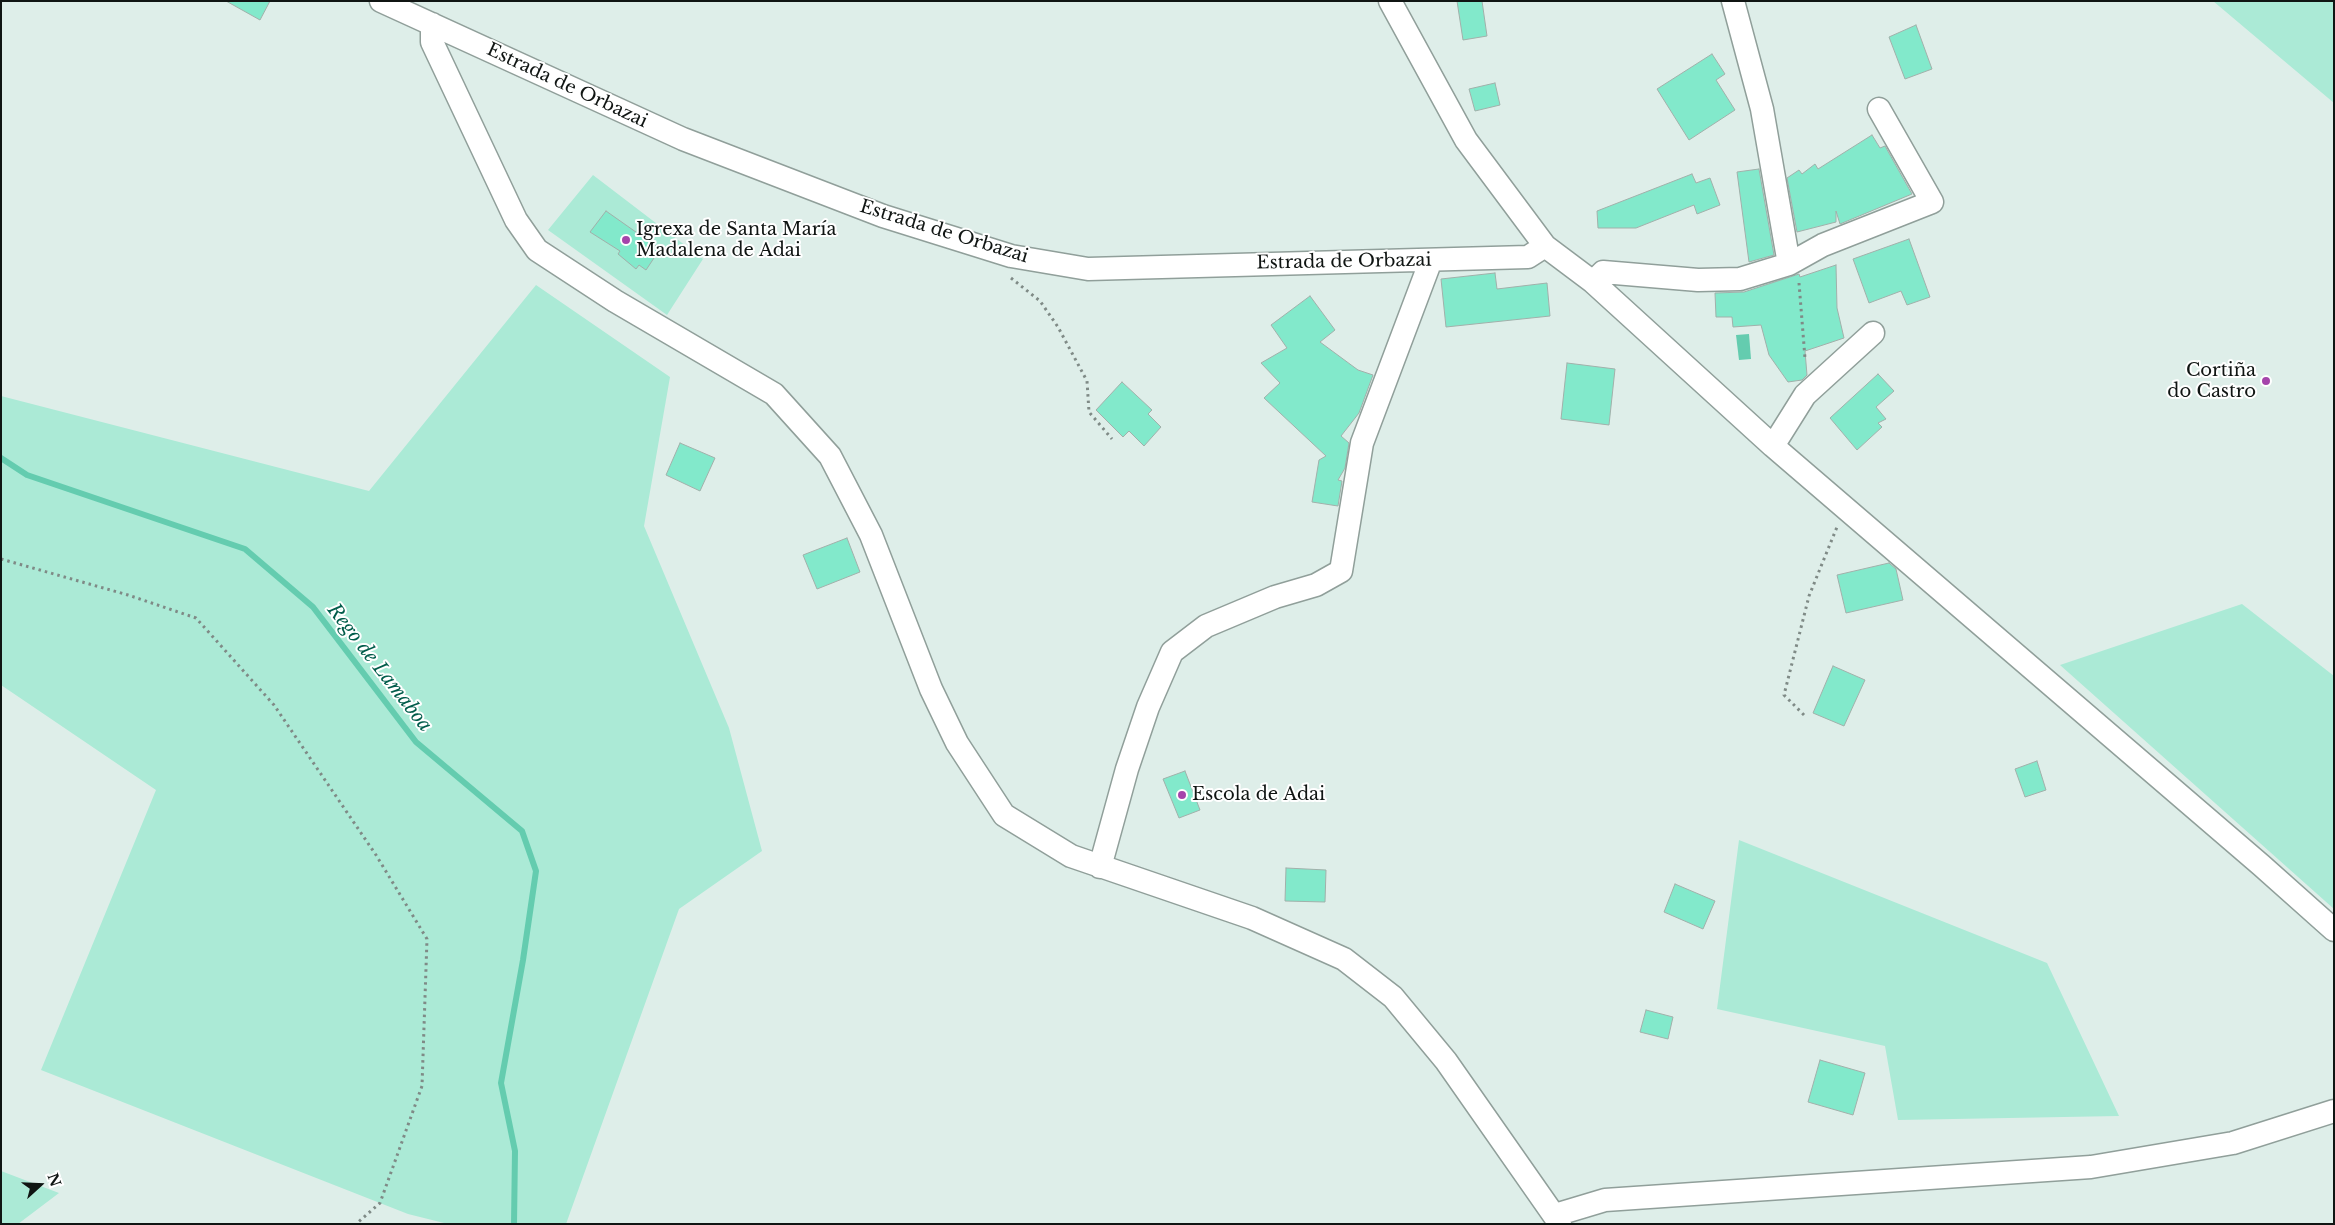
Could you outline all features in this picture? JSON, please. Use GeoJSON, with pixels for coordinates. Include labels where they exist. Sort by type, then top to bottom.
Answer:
{"type":"FeatureCollection","features":[{"type":"Feature","properties":{"kind":"street","name":"Estrada de Orbazai"},"geometry":{"type":"LineString","coordinates":[[382,1],[683,139],[883,216],[1011,256],[1088,269],[1528,257],[1545,246]]}},
{"type":"Feature","properties":{"kind":"street"},"geometry":{"type":"LineString","coordinates":[[1390,1],[1466,140],[1545,246],[1593,282],[1773,446],[2261,865],[2334,930]]}},
{"type":"Feature","properties":{"kind":"street"},"geometry":{"type":"LineString","coordinates":[[1733,1],[1762,109],[1793,262]]}},
{"type":"Feature","properties":{"kind":"street"},"geometry":{"type":"LineString","coordinates":[[432,24],[432,42],[445,70],[516,220],[537,250],[615,300],[774,394],[830,456],[871,535],[931,689],[957,743],[1004,815],[1071,856],[1252,918],[1344,959],[1394,997],[1446,1061],[1558,1219],[1605,1200],[2091,1167],[2233,1143],[2334,1111]]}},
{"type":"Feature","properties":{"kind":"street"},"geometry":{"type":"LineString","coordinates":[[445,70],[464,39]]}},
{"type":"Feature","properties":{"kind":"street"},"geometry":{"type":"LineString","coordinates":[[1593,282],[1603,272],[1698,280],[1740,279],[1793,262],[1823,245],[1932,202],[1879,109]]}},
{"type":"Feature","properties":{"kind":"street"},"geometry":{"type":"LineString","coordinates":[[1100,867],[1127,769],[1145,716],[1172,652],[1206,626],[1275,597],[1316,585],[1341,571],[1362,443],[1431,260]]}},
{"type":"Feature","properties":{"kind":"street"},"geometry":{"type":"LineString","coordinates":[[1773,446],[1805,395],[1873,333]]}},
{"type":"Feature","properties":{"kind":"path"},"geometry":{"type":"LineString","coordinates":[[1793,262],[1805,358]]}},
{"type":"Feature","properties":{"kind":"path"},"geometry":{"type":"LineString","coordinates":[[1006,275],[1040,301],[1058,327],[1087,381],[1089,412],[1112,438]]}},
{"type":"Feature","properties":{"kind":"path"},"geometry":{"type":"LineString","coordinates":[[1804,715],[1784,695],[1809,596],[1844,508]]}},
{"type":"Feature","properties":{"kind":"path"},"geometry":{"type":"LineString","coordinates":[[1,559],[128,595],[196,618],[274,705],[376,855],[427,939],[422,1086],[380,1203],[356,1224]]}},
{"type":"Feature","properties":{"kind":"shaded area"},"geometry":{"type":"Polygon","coordinates":[[[2213,1],[2334,1],[2334,103],[2213,1]]]}},
{"type":"Feature","properties":{"kind":"shaded area"},"geometry":{"type":"Polygon","coordinates":[[[593,175],[703,259],[667,315],[548,230],[593,175]]]}},
{"type":"Feature","properties":{"kind":"shaded area"},"geometry":{"type":"Polygon","coordinates":[[[536,285],[670,377],[644,526],[729,728],[762,851],[679,909],[566,1224],[448,1224],[408,1214],[41,1070],[156,790],[1,685],[1,396],[369,491],[536,285]]]}},
{"type":"Feature","properties":{"kind":"shaded area"},"geometry":{"type":"Polygon","coordinates":[[[1749,334],[1751,359],[1739,360],[1736,335],[1749,334]]]}},
{"type":"Feature","properties":{"kind":"shaded area"},"geometry":{"type":"Polygon","coordinates":[[[2242,604],[2334,676],[2334,909],[2060,665],[2242,604]]]}},
{"type":"Feature","properties":{"kind":"shaded area"},"geometry":{"type":"Polygon","coordinates":[[[1739,840],[2047,963],[2119,1116],[1898,1120],[1885,1046],[1717,1009],[1739,840]]]}},
{"type":"Feature","properties":{"kind":"shaded area"},"geometry":{"type":"Polygon","coordinates":[[[1,1171],[59,1193],[18,1224],[1,1224],[1,1171]]]}},
{"type":"Feature","properties":{"kind":"building"},"geometry":{"type":"Polygon","coordinates":[[[226,1],[270,1],[260,20],[226,1]]]}},
{"type":"Feature","properties":{"kind":"building"},"geometry":{"type":"Polygon","coordinates":[[[1457,1],[1482,1],[1487,36],[1463,40],[1457,1]]]}},
{"type":"Feature","properties":{"kind":"building"},"geometry":{"type":"Polygon","coordinates":[[[1916,25],[1932,69],[1905,79],[1889,37],[1916,25]]]}},
{"type":"Feature","properties":{"kind":"building"},"geometry":{"type":"Polygon","coordinates":[[[1712,54],[1725,74],[1716,80],[1735,110],[1689,140],[1657,89],[1712,54]]]}},
{"type":"Feature","properties":{"kind":"building"},"geometry":{"type":"Polygon","coordinates":[[[1495,83],[1500,105],[1475,111],[1469,89],[1495,83]]]}},
{"type":"Feature","properties":{"kind":"building"},"geometry":{"type":"Polygon","coordinates":[[[1872,135],[1880,148],[1885,146],[1912,194],[1840,224],[1836,211],[1836,222],[1797,232],[1787,178],[1799,170],[1802,174],[1815,164],[1818,169],[1872,135]]]}},
{"type":"Feature","properties":{"kind":"building"},"geometry":{"type":"Polygon","coordinates":[[[1759,169],[1774,255],[1749,262],[1737,172],[1759,169]]]}},
{"type":"Feature","properties":{"kind":"building"},"geometry":{"type":"Polygon","coordinates":[[[1692,174],[1696,183],[1710,178],[1720,205],[1697,214],[1694,205],[1636,228],[1598,228],[1597,211],[1692,174]]]}},
{"type":"Feature","properties":{"kind":"building","name":"Igrexa de Santa María Madalena de Adai"},"geometry":{"type":"Polygon","coordinates":[[[606,211],[660,249],[646,270],[639,265],[636,269],[618,254],[620,251],[590,232],[606,211]]]}},
{"type":"Feature","properties":{"kind":"building"},"geometry":{"type":"Polygon","coordinates":[[[1909,239],[1930,297],[1907,305],[1901,291],[1869,303],[1853,259],[1909,239]]]}},
{"type":"Feature","properties":{"kind":"building"},"geometry":{"type":"Polygon","coordinates":[[[1836,265],[1837,308],[1844,338],[1805,351],[1807,375],[1802,380],[1788,382],[1769,355],[1761,325],[1733,327],[1732,317],[1716,317],[1715,293],[1744,292],[1799,274],[1800,277],[1836,265]]]}},
{"type":"Feature","properties":{"kind":"building"},"geometry":{"type":"Polygon","coordinates":[[[1495,273],[1497,289],[1547,283],[1550,316],[1446,327],[1441,279],[1495,273]]]}},
{"type":"Feature","properties":{"kind":"building"},"geometry":{"type":"Polygon","coordinates":[[[1310,296],[1335,330],[1320,342],[1358,370],[1373,375],[1359,413],[1341,436],[1349,443],[1345,468],[1338,480],[1342,481],[1338,506],[1312,502],[1319,460],[1326,456],[1264,398],[1280,383],[1261,363],[1287,348],[1271,325],[1310,296]]]}},
{"type":"Feature","properties":{"kind":"building"},"geometry":{"type":"Polygon","coordinates":[[[1567,363],[1615,369],[1609,425],[1561,419],[1567,363]]]}},
{"type":"Feature","properties":{"kind":"building"},"geometry":{"type":"Polygon","coordinates":[[[1878,374],[1894,391],[1876,407],[1886,419],[1878,423],[1882,427],[1857,450],[1830,418],[1878,374]]]}},
{"type":"Feature","properties":{"kind":"building"},"geometry":{"type":"Polygon","coordinates":[[[1122,382],[1152,410],[1148,414],[1161,427],[1144,446],[1129,431],[1123,437],[1096,410],[1122,382]]]}},
{"type":"Feature","properties":{"kind":"building"},"geometry":{"type":"Polygon","coordinates":[[[680,443],[715,458],[700,491],[666,475],[680,443]]]}},
{"type":"Feature","properties":{"kind":"building"},"geometry":{"type":"Polygon","coordinates":[[[847,538],[860,572],[817,589],[803,555],[847,538]]]}},
{"type":"Feature","properties":{"kind":"building"},"geometry":{"type":"Polygon","coordinates":[[[1889,563],[1896,569],[1903,600],[1846,613],[1837,575],[1889,563]]]}},
{"type":"Feature","properties":{"kind":"building"},"geometry":{"type":"Polygon","coordinates":[[[1833,666],[1865,680],[1844,726],[1813,713],[1833,666]]]}},
{"type":"Feature","properties":{"kind":"building"},"geometry":{"type":"Polygon","coordinates":[[[2037,761],[2046,790],[2025,797],[2015,769],[2037,761]]]}},
{"type":"Feature","properties":{"kind":"building","name":"Escola de Adai"},"geometry":{"type":"Polygon","coordinates":[[[1185,771],[1200,810],[1179,818],[1163,779],[1185,771]]]}},
{"type":"Feature","properties":{"kind":"building"},"geometry":{"type":"Polygon","coordinates":[[[1286,868],[1326,870],[1325,902],[1285,901],[1286,868]]]}},
{"type":"Feature","properties":{"kind":"building"},"geometry":{"type":"Polygon","coordinates":[[[1675,884],[1715,901],[1703,929],[1664,912],[1675,884]]]}},
{"type":"Feature","properties":{"kind":"building"},"geometry":{"type":"Polygon","coordinates":[[[1646,1010],[1673,1017],[1668,1039],[1640,1032],[1646,1010]]]}},
{"type":"Feature","properties":{"kind":"building"},"geometry":{"type":"Polygon","coordinates":[[[1820,1060],[1865,1073],[1853,1115],[1808,1102],[1820,1060]]]}},
{"type":"Feature","properties":{"kind":"waterway","name":"Rego de Lamaboa"},"geometry":{"type":"LineString","coordinates":[[1,458],[27,475],[245,549],[313,607],[416,742],[522,831],[536,871],[523,960],[501,1083],[515,1151],[514,1224]]}},
{"type":"Feature","properties":{"kind":"place","name":"Igrexa de Santa María Madalena de Adai"},"geometry":{"type":"Point","coordinates":[626,240]}},
{"type":"Feature","properties":{"kind":"place","name":"Cortiña do Castro"},"geometry":{"type":"Point","coordinates":[2266,381]}},
{"type":"Feature","properties":{"kind":"place","name":"Escola de Adai"},"geometry":{"type":"Point","coordinates":[1182,795]}}]}
